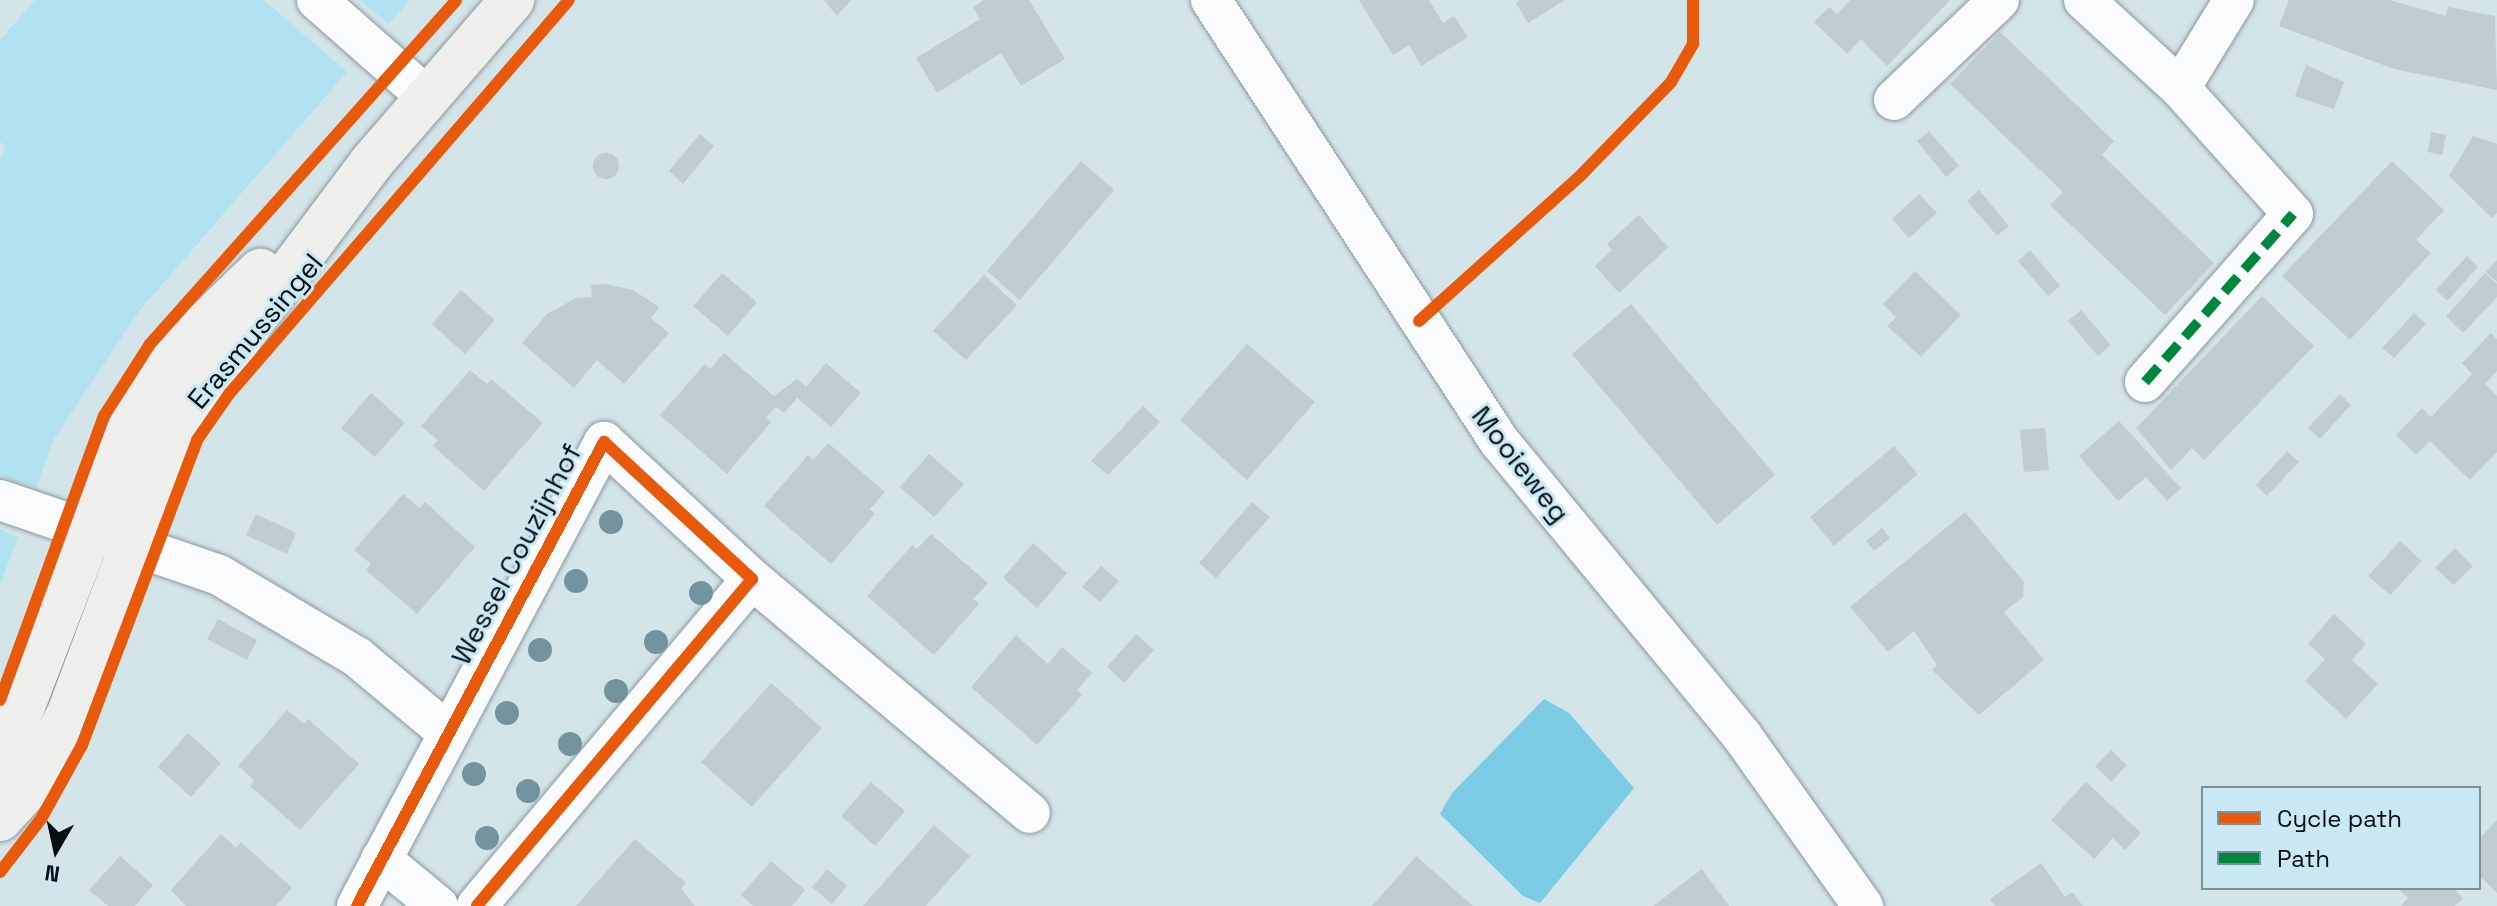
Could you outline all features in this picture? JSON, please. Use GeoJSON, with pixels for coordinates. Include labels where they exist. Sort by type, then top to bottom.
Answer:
{"type":"FeatureCollection","features":[{"type":"Feature","properties":{"kind":"street"},"geometry":{"type":"LineString","coordinates":[[317,0],[428,98]]}},
{"type":"Feature","properties":{"kind":"street","name":"Erasmussingel"},"geometry":{"type":"LineString","coordinates":[[0,819],[35,781],[69,713],[179,419],[371,163],[512,0]]}},
{"type":"Feature","properties":{"kind":"street","name":"Mooieweg"},"geometry":{"type":"LineString","coordinates":[[1211,0],[1499,441],[1742,736],[1863,906]]}},
{"type":"Feature","properties":{"kind":"street"},"geometry":{"type":"LineString","coordinates":[[1894,100],[1999,0]]}},
{"type":"Feature","properties":{"kind":"street"},"geometry":{"type":"LineString","coordinates":[[2084,0],[2180,88],[2293,214],[2145,382]]}},
{"type":"Feature","properties":{"kind":"street"},"geometry":{"type":"LineString","coordinates":[[2180,88],[2234,0]]}},
{"type":"Feature","properties":{"kind":"street","name":"Erasmussingel"},"geometry":{"type":"LineString","coordinates":[[0,766],[137,410],[174,354],[371,163]]}},
{"type":"Feature","properties":{"kind":"street","name":"Wessel Couzijnhof"},"geometry":{"type":"LineString","coordinates":[[357,906],[604,442],[752,579],[1030,813]]}},
{"type":"Feature","properties":{"kind":"street"},"geometry":{"type":"LineString","coordinates":[[0,500],[219,575],[357,657],[447,732]]}},
{"type":"Feature","properties":{"kind":"street"},"geometry":{"type":"LineString","coordinates":[[477,906],[752,579]]}},
{"type":"Feature","properties":{"kind":"street"},"geometry":{"type":"LineString","coordinates":[[381,859],[438,906]]}},
{"type":"Feature","properties":{"kind":"shaded area"},"geometry":{"type":"Polygon","coordinates":[[[35,0],[264,0],[347,72],[139,311],[54,439],[36,488],[0,476],[0,157],[6,149],[0,141],[0,40],[35,0]]]}},
{"type":"Feature","properties":{"kind":"shaded area"},"geometry":{"type":"Polygon","coordinates":[[[359,0],[410,0],[389,24],[359,0]]]}},
{"type":"Feature","properties":{"kind":"shaded area"},"geometry":{"type":"Polygon","coordinates":[[[0,529],[18,537],[0,585],[0,529]]]}},
{"type":"Feature","properties":{"kind":"shaded area"},"geometry":{"type":"Polygon","coordinates":[[[1544,699],[1569,713],[1634,788],[1540,903],[1523,896],[1440,814],[1452,793],[1544,699]]]}},
{"type":"Feature","properties":{"kind":"building"},"geometry":{"type":"Polygon","coordinates":[[[824,0],[851,0],[837,16],[824,0]]]}},
{"type":"Feature","properties":{"kind":"building"},"geometry":{"type":"Polygon","coordinates":[[[984,0],[1029,0],[1065,59],[1021,86],[1001,53],[937,93],[916,58],[980,19],[973,7],[984,0]]]}},
{"type":"Feature","properties":{"kind":"building"},"geometry":{"type":"Polygon","coordinates":[[[1359,0],[1429,0],[1443,23],[1454,16],[1468,37],[1421,66],[1409,45],[1393,55],[1359,0]]]}},
{"type":"Feature","properties":{"kind":"building"},"geometry":{"type":"Polygon","coordinates":[[[1520,0],[1565,0],[1528,23],[1516,3],[1520,0]]]}},
{"type":"Feature","properties":{"kind":"building"},"geometry":{"type":"Polygon","coordinates":[[[1850,0],[1950,0],[1887,66],[1861,39],[1847,54],[1814,22],[1829,7],[1837,14],[1850,0]]]}},
{"type":"Feature","properties":{"kind":"building"},"geometry":{"type":"Polygon","coordinates":[[[2289,0],[2389,0],[2446,16],[2448,7],[2495,16],[2497,90],[2394,69],[2279,26],[2289,0]]]}},
{"type":"Feature","properties":{"kind":"building"},"geometry":{"type":"Polygon","coordinates":[[[2000,32],[2114,141],[2102,155],[2214,263],[2165,315],[2050,205],[2063,192],[1950,84],[2000,32]]]}},
{"type":"Feature","properties":{"kind":"building"},"geometry":{"type":"Polygon","coordinates":[[[2306,65],[2344,82],[2334,109],[2295,96],[2306,65]]]}},
{"type":"Feature","properties":{"kind":"building"},"geometry":{"type":"Polygon","coordinates":[[[1929,131],[1959,166],[1946,177],[1917,141],[1929,131]]]}},
{"type":"Feature","properties":{"kind":"building"},"geometry":{"type":"Polygon","coordinates":[[[2431,132],[2446,135],[2442,155],[2428,152],[2431,132]]]}},
{"type":"Feature","properties":{"kind":"building"},"geometry":{"type":"Polygon","coordinates":[[[700,134],[714,146],[683,184],[669,171],[700,134]]]}},
{"type":"Feature","properties":{"kind":"building"},"geometry":{"type":"Polygon","coordinates":[[[2473,136],[2497,144],[2497,213],[2492,218],[2449,176],[2473,136]]]}},
{"type":"Feature","properties":{"kind":"building"},"geometry":{"type":"Polygon","coordinates":[[[606,153],[615,157],[619,166],[615,175],[606,179],[597,175],[593,166],[597,157],[606,153]]]}},
{"type":"Feature","properties":{"kind":"building"},"geometry":{"type":"Polygon","coordinates":[[[1081,161],[1114,190],[1020,300],[987,271],[1081,161]]]}},
{"type":"Feature","properties":{"kind":"building"},"geometry":{"type":"Polygon","coordinates":[[[2392,161],[2444,210],[2416,240],[2431,253],[2350,340],[2282,276],[2392,161]]]}},
{"type":"Feature","properties":{"kind":"building"},"geometry":{"type":"Polygon","coordinates":[[[1979,190],[2009,226],[1997,236],[1967,201],[1979,190]]]}},
{"type":"Feature","properties":{"kind":"building"},"geometry":{"type":"Polygon","coordinates":[[[1919,194],[1937,213],[1909,238],[1892,219],[1919,194]]]}},
{"type":"Feature","properties":{"kind":"building"},"geometry":{"type":"Polygon","coordinates":[[[1639,215],[1668,247],[1619,293],[1595,266],[1612,250],[1607,244],[1639,215]]]}},
{"type":"Feature","properties":{"kind":"building"},"geometry":{"type":"Polygon","coordinates":[[[2030,250],[2060,286],[2048,296],[2018,261],[2030,250]]]}},
{"type":"Feature","properties":{"kind":"building"},"geometry":{"type":"Polygon","coordinates":[[[2467,256],[2478,267],[2447,301],[2436,290],[2467,256]]]}},
{"type":"Feature","properties":{"kind":"building"},"geometry":{"type":"Polygon","coordinates":[[[2497,260],[2497,282],[2486,272],[2497,260]]]}},
{"type":"Feature","properties":{"kind":"building"},"geometry":{"type":"Polygon","coordinates":[[[1915,271],[1961,315],[1921,357],[1887,326],[1896,317],[1883,304],[1915,271]]]}},
{"type":"Feature","properties":{"kind":"building"},"geometry":{"type":"Polygon","coordinates":[[[722,273],[757,302],[728,336],[693,306],[722,273]]]}},
{"type":"Feature","properties":{"kind":"building"},"geometry":{"type":"Polygon","coordinates":[[[2485,273],[2497,284],[2497,297],[2463,333],[2446,316],[2485,273]]]}},
{"type":"Feature","properties":{"kind":"building"},"geometry":{"type":"Polygon","coordinates":[[[984,275],[1017,305],[966,360],[933,331],[984,275]]]}},
{"type":"Feature","properties":{"kind":"building"},"geometry":{"type":"Polygon","coordinates":[[[605,284],[633,290],[659,307],[651,318],[669,333],[624,384],[597,360],[574,388],[522,343],[547,314],[576,298],[592,297],[591,285],[605,284]]]}},
{"type":"Feature","properties":{"kind":"building"},"geometry":{"type":"Polygon","coordinates":[[[461,290],[495,320],[465,354],[432,324],[461,290]]]}},
{"type":"Feature","properties":{"kind":"building"},"geometry":{"type":"Polygon","coordinates":[[[2262,296],[2314,346],[2204,460],[2192,448],[2171,470],[2136,428],[2262,296]]]}},
{"type":"Feature","properties":{"kind":"building"},"geometry":{"type":"Polygon","coordinates":[[[1631,304],[1775,475],[1717,525],[1572,354],[1631,304]]]}},
{"type":"Feature","properties":{"kind":"building"},"geometry":{"type":"Polygon","coordinates":[[[2081,310],[2111,345],[2098,356],[2068,321],[2081,310]]]}},
{"type":"Feature","properties":{"kind":"building"},"geometry":{"type":"Polygon","coordinates":[[[2414,313],[2426,324],[2394,358],[2382,348],[2414,313]]]}},
{"type":"Feature","properties":{"kind":"building"},"geometry":{"type":"Polygon","coordinates":[[[2491,333],[2497,339],[2497,371],[2485,384],[2497,396],[2497,452],[2470,480],[2430,441],[2416,455],[2396,435],[2422,408],[2431,417],[2472,374],[2462,363],[2491,333]]]}},
{"type":"Feature","properties":{"kind":"building"},"geometry":{"type":"Polygon","coordinates":[[[1247,344],[1315,402],[1247,480],[1180,420],[1247,344]]]}},
{"type":"Feature","properties":{"kind":"building"},"geometry":{"type":"Polygon","coordinates":[[[724,353],[774,396],[797,379],[806,387],[826,363],[861,393],[831,427],[797,398],[784,413],[776,407],[766,418],[771,422],[727,474],[660,415],[705,364],[710,369],[724,353]]]}},
{"type":"Feature","properties":{"kind":"building"},"geometry":{"type":"Polygon","coordinates":[[[470,370],[487,384],[491,379],[543,423],[484,491],[433,446],[438,440],[421,426],[470,370]]]}},
{"type":"Feature","properties":{"kind":"building"},"geometry":{"type":"Polygon","coordinates":[[[371,393],[405,423],[375,457],[341,428],[371,393]]]}},
{"type":"Feature","properties":{"kind":"building"},"geometry":{"type":"Polygon","coordinates":[[[2340,394],[2351,405],[2320,439],[2308,428],[2340,394]]]}},
{"type":"Feature","properties":{"kind":"building"},"geometry":{"type":"Polygon","coordinates":[[[1143,406],[1160,422],[1108,475],[1091,461],[1143,406]]]}},
{"type":"Feature","properties":{"kind":"building"},"geometry":{"type":"Polygon","coordinates":[[[2119,421],[2181,488],[2167,501],[2146,477],[2118,501],[2079,456],[2119,421]]]}},
{"type":"Feature","properties":{"kind":"building"},"geometry":{"type":"Polygon","coordinates":[[[2045,428],[2049,470],[2024,472],[2020,430],[2045,428]]]}},
{"type":"Feature","properties":{"kind":"building"},"geometry":{"type":"Polygon","coordinates":[[[828,443],[885,492],[870,509],[875,514],[831,564],[764,506],[808,455],[813,460],[828,443]]]}},
{"type":"Feature","properties":{"kind":"building"},"geometry":{"type":"Polygon","coordinates":[[[1894,446],[1918,474],[1834,546],[1810,517],[1894,446]]]}},
{"type":"Feature","properties":{"kind":"building"},"geometry":{"type":"Polygon","coordinates":[[[2287,451],[2299,462],[2267,496],[2256,485],[2287,451]]]}},
{"type":"Feature","properties":{"kind":"building"},"geometry":{"type":"Polygon","coordinates":[[[929,454],[964,484],[934,517],[900,487],[929,454]]]}},
{"type":"Feature","properties":{"kind":"building"},"geometry":{"type":"Polygon","coordinates":[[[403,494],[420,508],[425,502],[475,547],[417,614],[366,570],[371,564],[354,550],[403,494]]]}},
{"type":"Feature","properties":{"kind":"building"},"geometry":{"type":"Polygon","coordinates":[[[1252,502],[1270,517],[1216,578],[1199,563],[1252,502]]]}},
{"type":"Feature","properties":{"kind":"building"},"geometry":{"type":"Polygon","coordinates":[[[1965,512],[2024,582],[2023,597],[2004,612],[2044,660],[1979,715],[1932,670],[1937,665],[1914,631],[1888,652],[1850,607],[1965,512]]]}},
{"type":"Feature","properties":{"kind":"building"},"geometry":{"type":"Polygon","coordinates":[[[256,514],[296,533],[287,554],[246,535],[256,514]]]}},
{"type":"Feature","properties":{"kind":"building"},"geometry":{"type":"Polygon","coordinates":[[[1882,528],[1890,538],[1874,551],[1866,541],[1882,528]]]}},
{"type":"Feature","properties":{"kind":"building"},"geometry":{"type":"Polygon","coordinates":[[[931,534],[988,583],[973,599],[979,604],[934,655],[867,596],[912,545],[917,549],[931,534]]]}},
{"type":"Feature","properties":{"kind":"building"},"geometry":{"type":"Polygon","coordinates":[[[2400,541],[2422,561],[2390,595],[2368,576],[2400,541]]]}},
{"type":"Feature","properties":{"kind":"building"},"geometry":{"type":"Polygon","coordinates":[[[1033,543],[1067,573],[1037,608],[1003,578],[1033,543]]]}},
{"type":"Feature","properties":{"kind":"building"},"geometry":{"type":"Polygon","coordinates":[[[2455,548],[2473,566],[2454,585],[2435,568],[2455,548]]]}},
{"type":"Feature","properties":{"kind":"building"},"geometry":{"type":"Polygon","coordinates":[[[1101,566],[1119,581],[1100,602],[1082,587],[1101,566]]]}},
{"type":"Feature","properties":{"kind":"building"},"geometry":{"type":"Polygon","coordinates":[[[2334,614],[2366,644],[2352,660],[2378,684],[2346,719],[2305,681],[2325,659],[2308,644],[2334,614]]]}},
{"type":"Feature","properties":{"kind":"building"},"geometry":{"type":"Polygon","coordinates":[[[218,619],[257,640],[247,660],[207,639],[218,619]]]}},
{"type":"Feature","properties":{"kind":"building"},"geometry":{"type":"Polygon","coordinates":[[[1136,634],[1154,650],[1124,683],[1107,667],[1136,634]]]}},
{"type":"Feature","properties":{"kind":"building"},"geometry":{"type":"Polygon","coordinates":[[[1016,635],[1048,664],[1062,647],[1092,673],[1077,690],[1082,695],[1037,745],[971,687],[1016,635]]]}},
{"type":"Feature","properties":{"kind":"building"},"geometry":{"type":"Polygon","coordinates":[[[771,683],[822,728],[752,807],[701,762],[771,683]]]}},
{"type":"Feature","properties":{"kind":"building"},"geometry":{"type":"Polygon","coordinates":[[[287,710],[304,724],[308,719],[359,764],[300,830],[250,786],[254,780],[238,766],[287,710]]]}},
{"type":"Feature","properties":{"kind":"building"},"geometry":{"type":"Polygon","coordinates":[[[188,733],[221,763],[191,797],[158,767],[188,733]]]}},
{"type":"Feature","properties":{"kind":"building"},"geometry":{"type":"Polygon","coordinates":[[[2111,750],[2127,765],[2111,782],[2095,766],[2111,750]]]}},
{"type":"Feature","properties":{"kind":"building"},"geometry":{"type":"Polygon","coordinates":[[[871,782],[905,811],[875,846],[841,816],[871,782]]]}},
{"type":"Feature","properties":{"kind":"building"},"geometry":{"type":"Polygon","coordinates":[[[2086,782],[2141,833],[2125,850],[2113,838],[2094,859],[2051,820],[2086,782]]]}},
{"type":"Feature","properties":{"kind":"building"},"geometry":{"type":"Polygon","coordinates":[[[2497,820],[2497,893],[2481,877],[2481,837],[2497,820]]]}},
{"type":"Feature","properties":{"kind":"building"},"geometry":{"type":"Polygon","coordinates":[[[934,825],[970,856],[926,906],[863,906],[934,825]]]}},
{"type":"Feature","properties":{"kind":"building"},"geometry":{"type":"Polygon","coordinates":[[[221,834],[236,848],[241,842],[292,888],[276,906],[186,906],[171,890],[221,834]]]}},
{"type":"Feature","properties":{"kind":"building"},"geometry":{"type":"Polygon","coordinates":[[[635,839],[686,883],[681,889],[695,906],[576,906],[635,839]]]}},
{"type":"Feature","properties":{"kind":"building"},"geometry":{"type":"Polygon","coordinates":[[[120,856],[153,885],[135,906],[108,906],[89,890],[120,856]]]}},
{"type":"Feature","properties":{"kind":"building"},"geometry":{"type":"Polygon","coordinates":[[[1416,856],[1473,906],[1372,906],[1416,856]]]}},
{"type":"Feature","properties":{"kind":"building"},"geometry":{"type":"Polygon","coordinates":[[[771,861],[805,890],[792,906],[753,906],[741,895],[771,861]]]}},
{"type":"Feature","properties":{"kind":"building"},"geometry":{"type":"Polygon","coordinates":[[[2041,863],[2065,897],[2072,892],[2083,906],[1995,906],[1990,899],[2041,863]]]}},
{"type":"Feature","properties":{"kind":"building"},"geometry":{"type":"Polygon","coordinates":[[[827,869],[847,886],[832,904],[812,887],[827,869]]]}},
{"type":"Feature","properties":{"kind":"building"},"geometry":{"type":"Polygon","coordinates":[[[1702,869],[1729,906],[1653,906],[1702,869]]]}},
{"type":"Feature","properties":{"kind":"building"},"geometry":{"type":"Polygon","coordinates":[[[2400,890],[2455,890],[2463,898],[2455,906],[2401,906],[2408,898],[2400,890]]]}},
{"type":"Feature","properties":{"kind":"marked path"},"geometry":{"type":"LineString","coordinates":[[2145,382],[2293,214]]}},
{"type":"Feature","properties":{"kind":"cycle path"},"geometry":{"type":"LineString","coordinates":[[0,700],[104,416],[150,344],[456,0]]}},
{"type":"Feature","properties":{"kind":"cycle path"},"geometry":{"type":"LineString","coordinates":[[0,872],[41,819],[82,745],[197,440],[229,394],[569,0]]}},
{"type":"Feature","properties":{"kind":"cycle path"},"geometry":{"type":"LineString","coordinates":[[1419,321],[1582,174],[1671,82],[1693,44],[1693,0]]}},
{"type":"Feature","properties":{"kind":"cycle path"},"geometry":{"type":"LineString","coordinates":[[357,906],[604,442],[752,579],[477,906]]}}]}
